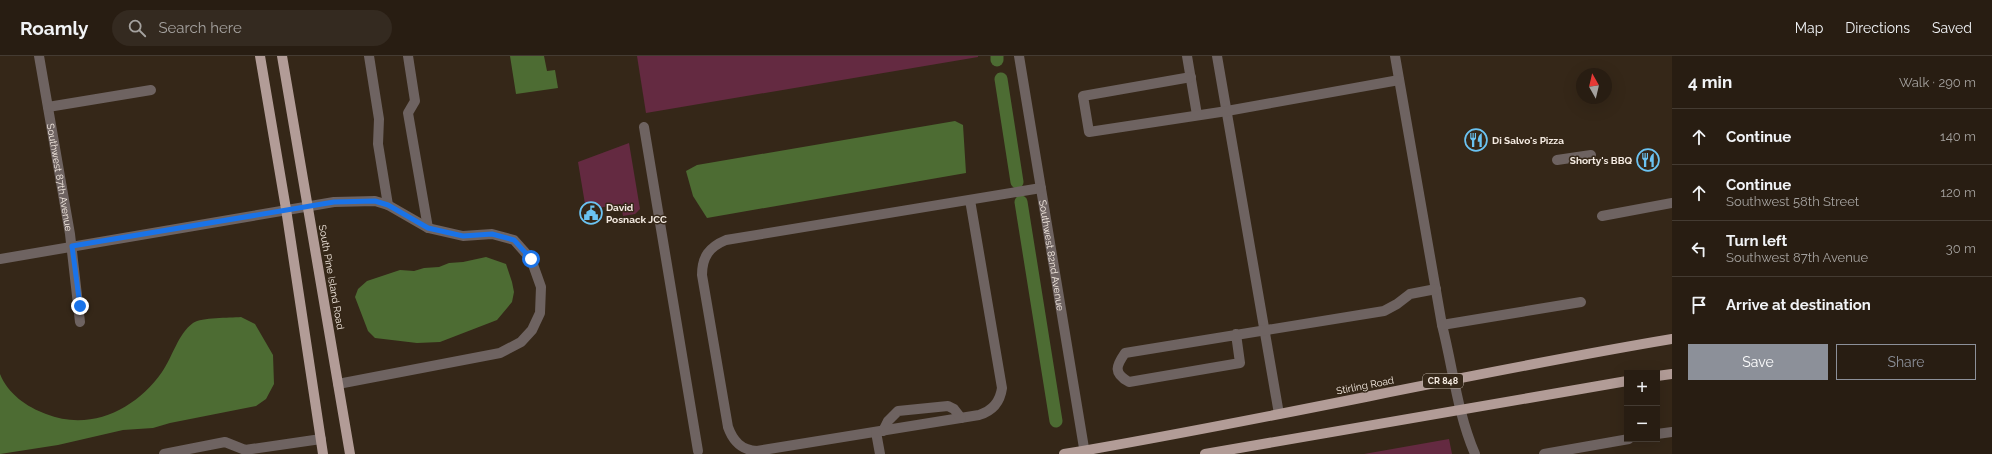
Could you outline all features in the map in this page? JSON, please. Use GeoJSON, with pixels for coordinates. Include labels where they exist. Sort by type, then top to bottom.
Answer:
{"type":"FeatureCollection","features":[{"type":"Feature","properties":{"kind":"main road"},"geometry":{"type":"LineString","coordinates":[[260,56],[286,209],[323,454]]}},
{"type":"Feature","properties":{"kind":"main road","name":"South Pine Island Road"},"geometry":{"type":"LineString","coordinates":[[282,56],[350,454]]}},
{"type":"Feature","properties":{"kind":"main road","name":"Stirling Road"},"geometry":{"type":"LineString","coordinates":[[1064,454],[1085,452],[1453,379],[1672,339]]}},
{"type":"Feature","properties":{"kind":"main road"},"geometry":{"type":"LineString","coordinates":[[1660,376],[1672,374]]}},
{"type":"Feature","properties":{"kind":"main road"},"geometry":{"type":"LineString","coordinates":[[1206,454],[1624,382]]}},
{"type":"Feature","properties":{"kind":"street","name":"Southwest 87th Avenue"},"geometry":{"type":"LineString","coordinates":[[39,56],[72,246],[80,322]]}},
{"type":"Feature","properties":{"kind":"street"},"geometry":{"type":"LineString","coordinates":[[369,56],[379,119],[378,144],[388,205]]}},
{"type":"Feature","properties":{"kind":"street"},"geometry":{"type":"LineString","coordinates":[[408,56],[415,101],[408,113],[428,228]]}},
{"type":"Feature","properties":{"kind":"street","name":"Southwest 82nd Avenue"},"geometry":{"type":"LineString","coordinates":[[1019,56],[1085,452]]}},
{"type":"Feature","properties":{"kind":"street"},"geometry":{"type":"LineString","coordinates":[[1187,56],[1197,115]]}},
{"type":"Feature","properties":{"kind":"street"},"geometry":{"type":"LineString","coordinates":[[1217,56],[1279,414]]}},
{"type":"Feature","properties":{"kind":"street"},"geometry":{"type":"LineString","coordinates":[[1395,56],[1442,325],[1459,410],[1475,454]]}},
{"type":"Feature","properties":{"kind":"street"},"geometry":{"type":"LineString","coordinates":[[1191,77],[1083,96],[1089,132],[1227,111],[1399,80]]}},
{"type":"Feature","properties":{"kind":"street"},"geometry":{"type":"LineString","coordinates":[[48,106],[151,90]]}},
{"type":"Feature","properties":{"kind":"street"},"geometry":{"type":"LineString","coordinates":[[644,128],[698,451]]}},
{"type":"Feature","properties":{"kind":"street"},"geometry":{"type":"LineString","coordinates":[[1557,160],[1591,155]]}},
{"type":"Feature","properties":{"kind":"street"},"geometry":{"type":"LineString","coordinates":[[970,200],[1002,388],[1001,396],[993,408],[979,414],[961,418],[757,451],[746,450],[735,441],[728,427],[702,275],[704,260],[712,248],[726,240],[1041,188]]}},
{"type":"Feature","properties":{"kind":"street"},"geometry":{"type":"LineString","coordinates":[[0,259],[286,209],[334,202],[375,201],[388,205],[428,228],[463,236],[492,234],[514,240],[531,259],[541,287],[540,313],[532,330],[521,342],[500,353],[338,384]]}},
{"type":"Feature","properties":{"kind":"street"},"geometry":{"type":"LineString","coordinates":[[1602,216],[1672,203]]}},
{"type":"Feature","properties":{"kind":"street"},"geometry":{"type":"LineString","coordinates":[[1236,334],[1240,363],[1129,382],[1122,378],[1118,372],[1118,364],[1125,353],[1265,329],[1384,311],[1397,304],[1410,294],[1436,289]]}},
{"type":"Feature","properties":{"kind":"street"},"geometry":{"type":"LineString","coordinates":[[1442,325],[1582,302]]}},
{"type":"Feature","properties":{"kind":"street"},"geometry":{"type":"LineString","coordinates":[[880,454],[880,432],[898,411],[948,406],[954,409],[961,418]]}},
{"type":"Feature","properties":{"kind":"street"},"geometry":{"type":"LineString","coordinates":[[1660,434],[1672,432]]}},
{"type":"Feature","properties":{"kind":"street"},"geometry":{"type":"LineString","coordinates":[[164,454],[225,442],[233,444],[242,450],[262,451],[321,439]]}},
{"type":"Feature","properties":{"kind":"street"},"geometry":{"type":"LineString","coordinates":[[1544,454],[1624,440]]}},
{"type":"Feature","properties":{"kind":"shaded area"},"geometry":{"type":"Polygon","coordinates":[[[510,56],[544,56],[547,71],[555,70],[558,88],[516,94],[510,56]]]}},
{"type":"Feature","properties":{"kind":"shaded area"},"geometry":{"type":"Polygon","coordinates":[[[637,56],[978,56],[978,57],[646,113],[637,56]]]}},
{"type":"Feature","properties":{"kind":"shaded area"},"geometry":{"type":"Polygon","coordinates":[[[955,121],[963,125],[966,173],[707,218],[693,196],[686,171],[697,165],[955,121]]]}},
{"type":"Feature","properties":{"kind":"shaded area"},"geometry":{"type":"Polygon","coordinates":[[[629,143],[640,209],[635,214],[623,216],[621,204],[586,210],[578,162],[629,143]]]}},
{"type":"Feature","properties":{"kind":"shaded area"},"geometry":{"type":"Polygon","coordinates":[[[486,257],[506,264],[514,292],[512,302],[497,320],[440,342],[417,343],[375,338],[368,331],[355,297],[358,289],[367,281],[400,270],[414,271],[486,257]]]}},
{"type":"Feature","properties":{"kind":"shaded area"},"geometry":{"type":"Polygon","coordinates":[[[241,317],[255,324],[273,355],[274,384],[266,399],[256,406],[170,423],[153,428],[123,430],[58,445],[0,454],[0,374],[3,381],[13,394],[32,408],[63,419],[79,420],[96,418],[111,414],[139,397],[162,372],[183,333],[193,323],[209,319],[241,317]]]}},
{"type":"Feature","properties":{"kind":"shaded area"},"geometry":{"type":"Polygon","coordinates":[[[1449,439],[1452,454],[1364,454],[1449,439]]]}},
{"type":"Feature","properties":{"kind":"waterway"},"geometry":{"type":"LineString","coordinates":[[1001,79],[1017,182]]}},
{"type":"Feature","properties":{"kind":"waterway"},"geometry":{"type":"LineString","coordinates":[[1021,202],[1056,421]]}},
{"type":"Feature","properties":{"kind":"place","name":"Di Salvo's Pizza"},"geometry":{"type":"Point","coordinates":[1476,140]}},
{"type":"Feature","properties":{"kind":"place","name":"Shorty's BBQ"},"geometry":{"type":"Point","coordinates":[1648,160]}},
{"type":"Feature","properties":{"kind":"place","name":"David Posnack JCC"},"geometry":{"type":"Point","coordinates":[591,213]}},
{"type":"Feature","properties":{"kind":"route"},"geometry":{"type":"LineString","coordinates":[[80,306],[72,246],[334,202],[375,201],[388,205],[428,228],[463,236],[492,234],[514,240],[531,259]]}}]}
